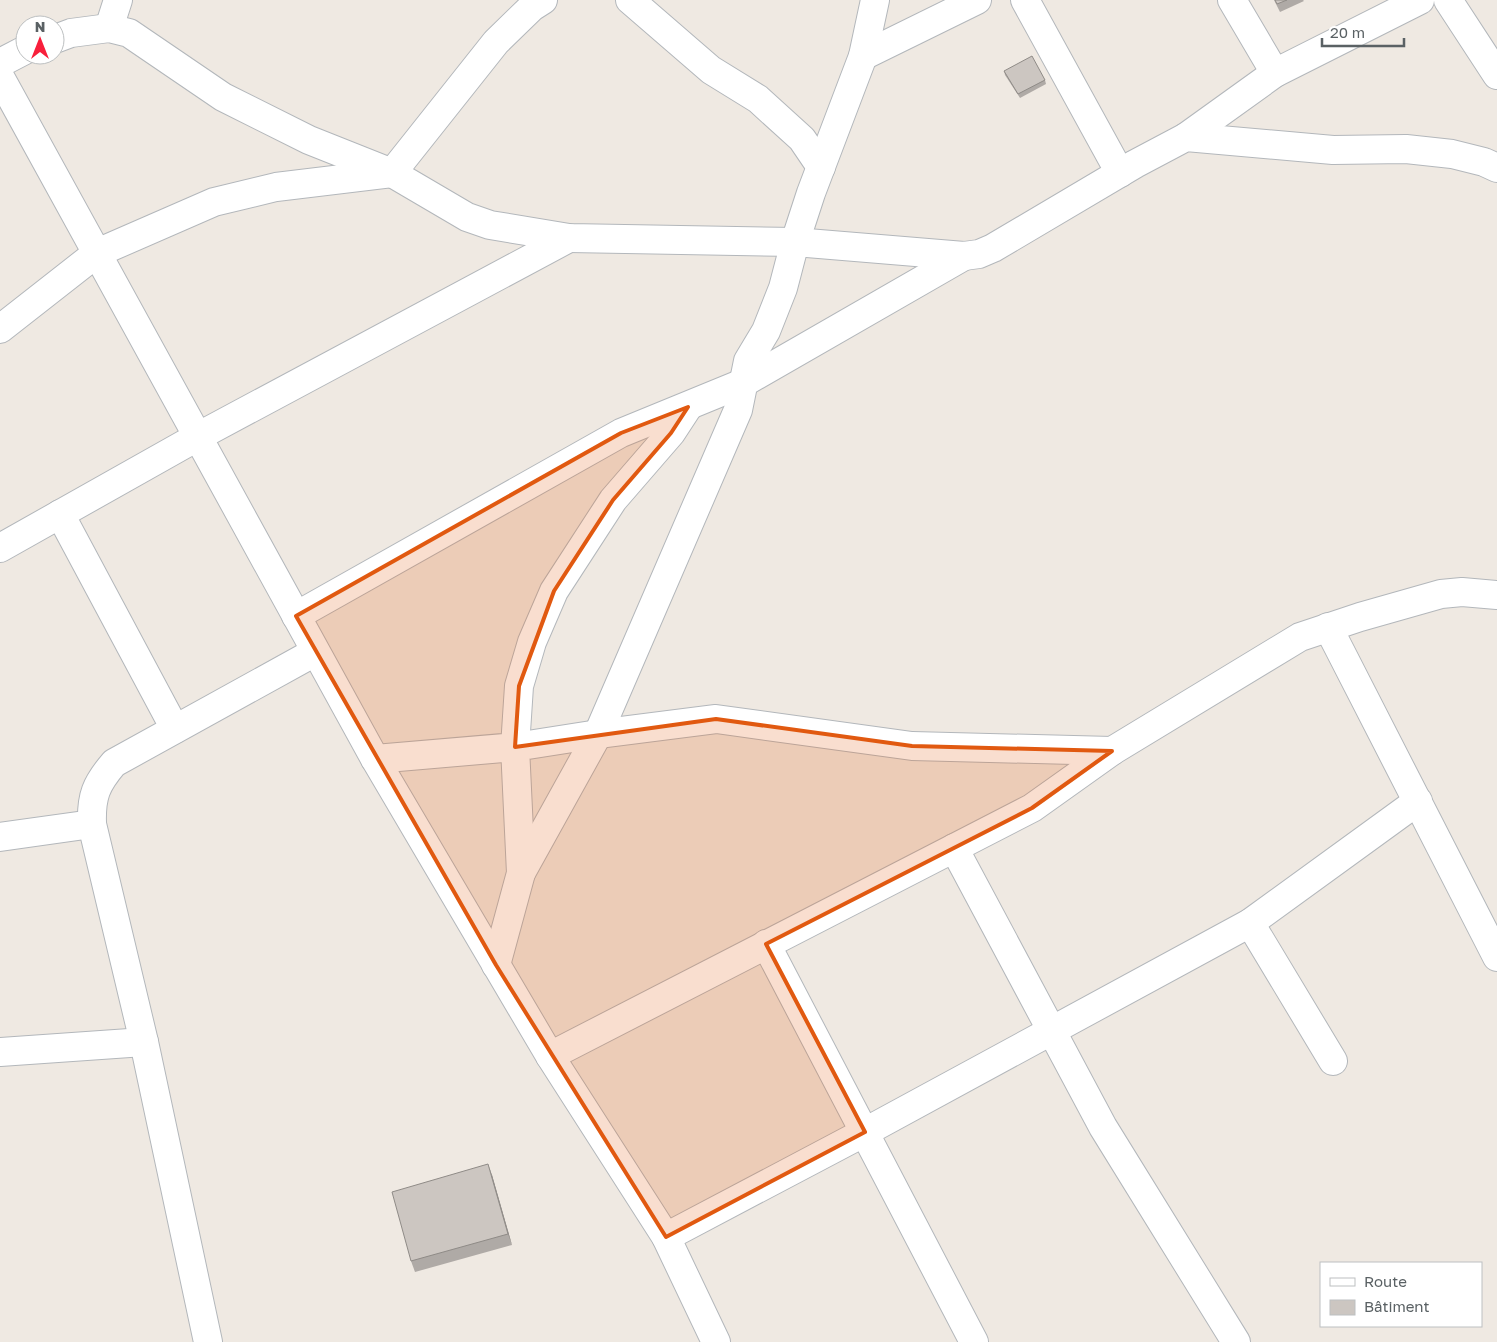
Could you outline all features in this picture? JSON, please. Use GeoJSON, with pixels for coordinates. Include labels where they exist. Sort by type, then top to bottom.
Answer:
{"type":"FeatureCollection","features":[{"type":"Feature","properties":{"kind":"street"},"geometry":{"type":"LineString","coordinates":[[109,28],[118,0]]}},
{"type":"Feature","properties":{"kind":"street"},"geometry":{"type":"LineString","coordinates":[[0,329],[97,253],[214,202],[276,188],[392,173],[496,42],[532,6],[543,0]]}},
{"type":"Feature","properties":{"kind":"street"},"geometry":{"type":"LineString","coordinates":[[630,0],[711,70],[758,99],[802,139],[821,167]]}},
{"type":"Feature","properties":{"kind":"street"},"geometry":{"type":"LineString","coordinates":[[496,965],[521,872],[598,734],[738,410],[748,361],[766,330],[783,288],[794,242],[863,56],[875,0]]}},
{"type":"Feature","properties":{"kind":"street"},"geometry":{"type":"LineString","coordinates":[[863,56],[977,0]]}},
{"type":"Feature","properties":{"kind":"street"},"geometry":{"type":"LineString","coordinates":[[1025,0],[1120,173]]}},
{"type":"Feature","properties":{"kind":"street"},"geometry":{"type":"LineString","coordinates":[[1232,0],[1275,73]]}},
{"type":"Feature","properties":{"kind":"street"},"geometry":{"type":"LineString","coordinates":[[65,36],[109,28],[129,33],[223,97],[308,140],[392,173],[467,217],[490,225],[569,238],[794,242],[964,256],[979,254],[993,248],[1120,173],[1186,137],[1275,73],[1420,0]]}},
{"type":"Feature","properties":{"kind":"street"},"geometry":{"type":"LineString","coordinates":[[1448,0],[1497,75]]}},
{"type":"Feature","properties":{"kind":"street"},"geometry":{"type":"LineString","coordinates":[[0,63],[15,55]]}},
{"type":"Feature","properties":{"kind":"street"},"geometry":{"type":"LineString","coordinates":[[0,77],[199,436],[374,759],[550,1056],[666,1237],[716,1342]]}},
{"type":"Feature","properties":{"kind":"street"},"geometry":{"type":"LineString","coordinates":[[1186,137],[1333,150],[1425,151],[1452,154],[1484,162],[1497,168]]}},
{"type":"Feature","properties":{"kind":"street"},"geometry":{"type":"LineString","coordinates":[[0,548],[199,436],[569,238]]}},
{"type":"Feature","properties":{"kind":"street"},"geometry":{"type":"LineString","coordinates":[[296,616],[621,433],[743,383],[964,256]]}},
{"type":"Feature","properties":{"kind":"street"},"geometry":{"type":"LineString","coordinates":[[521,872],[515,747],[519,686],[532,642],[554,591],[613,500],[671,433],[688,407]]}},
{"type":"Feature","properties":{"kind":"street"},"geometry":{"type":"LineString","coordinates":[[60,514],[175,729]]}},
{"type":"Feature","properties":{"kind":"street"},"geometry":{"type":"LineString","coordinates":[[550,1056],[1032,808],[1112,751],[1300,637],[1441,594],[1462,592],[1497,595]]}},
{"type":"Feature","properties":{"kind":"street"},"geometry":{"type":"LineString","coordinates":[[1328,627],[1497,957]]}},
{"type":"Feature","properties":{"kind":"street"},"geometry":{"type":"LineString","coordinates":[[208,1342],[144,1042],[92,824],[91,804],[98,782],[114,763],[315,652]]}},
{"type":"Feature","properties":{"kind":"street"},"geometry":{"type":"LineString","coordinates":[[374,759],[515,747],[716,719],[912,746],[1112,751]]}},
{"type":"Feature","properties":{"kind":"street"},"geometry":{"type":"LineString","coordinates":[[666,1237],[1250,923],[1418,801]]}},
{"type":"Feature","properties":{"kind":"street"},"geometry":{"type":"LineString","coordinates":[[0,837],[92,824]]}},
{"type":"Feature","properties":{"kind":"street"},"geometry":{"type":"LineString","coordinates":[[954,848],[1103,1127],[1236,1342]]}},
{"type":"Feature","properties":{"kind":"street"},"geometry":{"type":"LineString","coordinates":[[1250,923],[1333,1061]]}},
{"type":"Feature","properties":{"kind":"street"},"geometry":{"type":"LineString","coordinates":[[766,944],[974,1342]]}},
{"type":"Feature","properties":{"kind":"street"},"geometry":{"type":"LineString","coordinates":[[0,1052],[144,1042]]}},
{"type":"Feature","properties":{"kind":"highlighted area"},"geometry":{"type":"Polygon","coordinates":[[[688,407],[671,433],[613,500],[554,591],[519,686],[515,747],[716,719],[912,746],[1112,751],[1032,808],[766,944],[865,1132],[666,1237],[496,965],[296,616],[621,433],[688,407]]]}},
{"type":"Feature","properties":{"kind":"building"},"geometry":{"type":"Polygon","coordinates":[[[1275,0],[1287,0],[1277,4],[1275,0]]]}},
{"type":"Feature","properties":{"kind":"building"},"geometry":{"type":"Polygon","coordinates":[[[1032,56],[1045,80],[1018,94],[1004,71],[1032,56]]]}},
{"type":"Feature","properties":{"kind":"building"},"geometry":{"type":"Polygon","coordinates":[[[488,1164],[508,1234],[411,1261],[392,1192],[488,1164]]]}}]}
